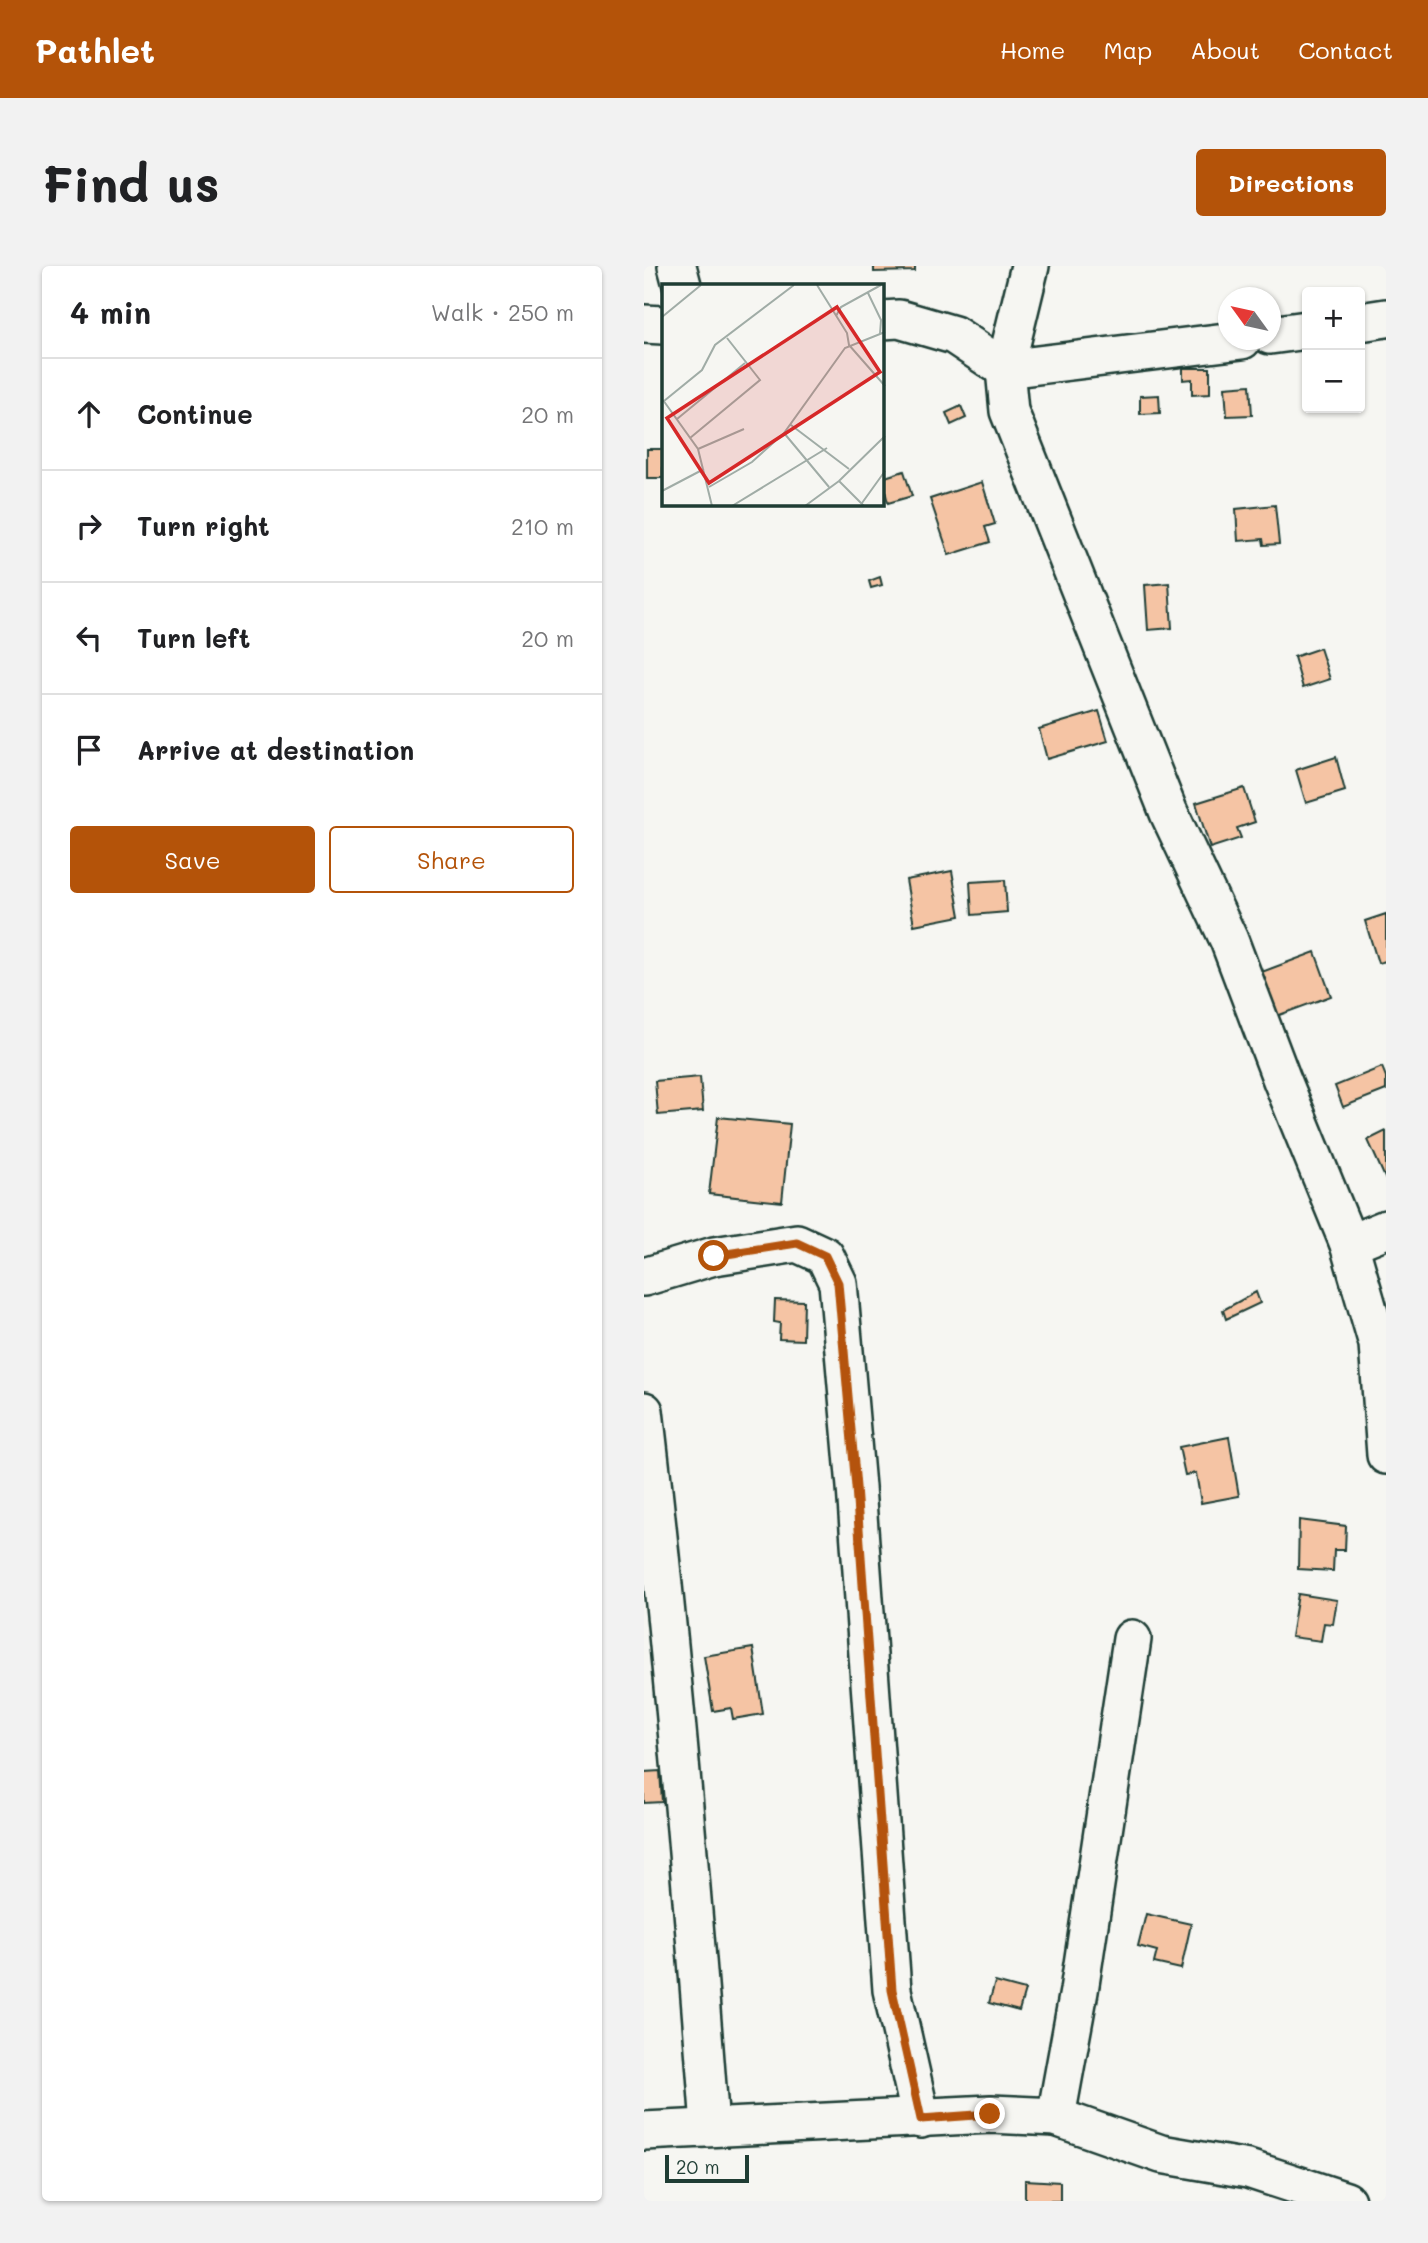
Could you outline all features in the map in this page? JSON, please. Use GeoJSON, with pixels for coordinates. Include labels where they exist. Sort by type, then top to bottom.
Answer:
{"type":"FeatureCollection","features":[{"type":"Feature","properties":{"kind":"street"},"geometry":{"type":"LineString","coordinates":[[677,266],[682,284]]}},
{"type":"Feature","properties":{"kind":"street"},"geometry":{"type":"LineString","coordinates":[[1030,266],[1005,369],[1009,411],[1169,813],[1229,940],[1282,1080],[1349,1244],[1382,1343],[1386,1455]]}},
{"type":"Feature","properties":{"kind":"street"},"geometry":{"type":"LineString","coordinates":[[1365,321],[1386,318]]}},
{"type":"Feature","properties":{"kind":"street"},"geometry":{"type":"LineString","coordinates":[[884,320],[899,319],[954,335],[1005,369],[1218,343]]}},
{"type":"Feature","properties":{"kind":"street"},"geometry":{"type":"LineString","coordinates":[[644,324],[662,325]]}},
{"type":"Feature","properties":{"kind":"street"},"geometry":{"type":"LineString","coordinates":[[1281,334],[1302,331]]}},
{"type":"Feature","properties":{"kind":"street"},"geometry":{"type":"LineString","coordinates":[[1349,1244],[1386,1229]]}},
{"type":"Feature","properties":{"kind":"street"},"geometry":{"type":"LineString","coordinates":[[644,1277],[714,1256],[797,1243],[825,1256],[838,1283],[856,1487],[892,1990],[921,2119]]}},
{"type":"Feature","properties":{"kind":"street"},"geometry":{"type":"LineString","coordinates":[[644,1411],[665,1588],[710,2126]]}},
{"type":"Feature","properties":{"kind":"street"},"geometry":{"type":"LineString","coordinates":[[1056,2117],[1083,1965],[1132,1639]]}},
{"type":"Feature","properties":{"kind":"street"},"geometry":{"type":"LineString","coordinates":[[644,2131],[990,2114],[1056,2117],[1245,2185],[1346,2201]]}},
{"type":"Feature","properties":{"kind":"building"},"geometry":{"type":"Polygon","coordinates":[[[874,266],[915,266],[915,271],[874,272],[874,266]]]}},
{"type":"Feature","properties":{"kind":"building"},"geometry":{"type":"Polygon","coordinates":[[[1183,368],[1210,368],[1210,394],[1192,395],[1192,379],[1183,380],[1183,368]]]}},
{"type":"Feature","properties":{"kind":"building"},"geometry":{"type":"Polygon","coordinates":[[[1250,385],[1252,415],[1227,416],[1225,387],[1250,385]]]}},
{"type":"Feature","properties":{"kind":"building"},"geometry":{"type":"Polygon","coordinates":[[[1159,395],[1160,413],[1140,414],[1140,396],[1159,395]]]}},
{"type":"Feature","properties":{"kind":"building"},"geometry":{"type":"Polygon","coordinates":[[[961,406],[966,418],[951,425],[946,413],[961,406]]]}},
{"type":"Feature","properties":{"kind":"building"},"geometry":{"type":"Polygon","coordinates":[[[647,449],[662,449],[662,478],[647,478],[647,449]]]}},
{"type":"Feature","properties":{"kind":"building"},"geometry":{"type":"Polygon","coordinates":[[[904,471],[912,496],[888,503],[884,477],[904,471]]]}},
{"type":"Feature","properties":{"kind":"building"},"geometry":{"type":"Polygon","coordinates":[[[982,482],[995,524],[985,527],[990,542],[949,555],[930,499],[982,482]]]}},
{"type":"Feature","properties":{"kind":"building"},"geometry":{"type":"Polygon","coordinates":[[[1275,505],[1279,544],[1264,545],[1263,539],[1238,541],[1236,509],[1275,505]]]}},
{"type":"Feature","properties":{"kind":"building"},"geometry":{"type":"Polygon","coordinates":[[[880,577],[882,585],[871,588],[869,581],[880,577]]]}},
{"type":"Feature","properties":{"kind":"building"},"geometry":{"type":"Polygon","coordinates":[[[1169,583],[1172,628],[1148,630],[1145,585],[1169,583]]]}},
{"type":"Feature","properties":{"kind":"building"},"geometry":{"type":"Polygon","coordinates":[[[1320,648],[1330,679],[1303,688],[1294,657],[1320,648]]]}},
{"type":"Feature","properties":{"kind":"building"},"geometry":{"type":"Polygon","coordinates":[[[1099,711],[1108,741],[1047,759],[1039,729],[1099,711]]]}},
{"type":"Feature","properties":{"kind":"building"},"geometry":{"type":"Polygon","coordinates":[[[1336,757],[1345,791],[1306,803],[1296,770],[1336,757]]]}},
{"type":"Feature","properties":{"kind":"building"},"geometry":{"type":"Polygon","coordinates":[[[1244,788],[1255,822],[1237,828],[1241,838],[1210,848],[1196,803],[1244,788]]]}},
{"type":"Feature","properties":{"kind":"building"},"geometry":{"type":"Polygon","coordinates":[[[952,871],[960,916],[914,925],[906,880],[952,871]]]}},
{"type":"Feature","properties":{"kind":"building"},"geometry":{"type":"Polygon","coordinates":[[[1005,880],[1007,912],[972,915],[970,882],[1005,880]]]}},
{"type":"Feature","properties":{"kind":"building"},"geometry":{"type":"Polygon","coordinates":[[[1386,914],[1386,961],[1378,963],[1365,921],[1386,914]]]}},
{"type":"Feature","properties":{"kind":"building"},"geometry":{"type":"Polygon","coordinates":[[[1315,952],[1331,996],[1274,1017],[1259,973],[1315,952]]]}},
{"type":"Feature","properties":{"kind":"building"},"geometry":{"type":"Polygon","coordinates":[[[1382,1067],[1386,1077],[1386,1090],[1343,1107],[1335,1086],[1382,1067]]]}},
{"type":"Feature","properties":{"kind":"building"},"geometry":{"type":"Polygon","coordinates":[[[700,1077],[703,1111],[658,1115],[655,1081],[700,1077]]]}},
{"type":"Feature","properties":{"kind":"building"},"geometry":{"type":"Polygon","coordinates":[[[718,1117],[790,1124],[782,1202],[709,1194],[718,1117]]]}},
{"type":"Feature","properties":{"kind":"building"},"geometry":{"type":"Polygon","coordinates":[[[1386,1131],[1386,1180],[1368,1140],[1386,1131]]]}},
{"type":"Feature","properties":{"kind":"building"},"geometry":{"type":"Polygon","coordinates":[[[1256,1292],[1260,1303],[1226,1319],[1223,1310],[1256,1292]]]}},
{"type":"Feature","properties":{"kind":"building"},"geometry":{"type":"Polygon","coordinates":[[[775,1300],[804,1301],[803,1340],[779,1339],[780,1323],[774,1322],[775,1300]]]}},
{"type":"Feature","properties":{"kind":"building"},"geometry":{"type":"Polygon","coordinates":[[[1229,1437],[1239,1496],[1201,1503],[1196,1473],[1185,1475],[1179,1447],[1229,1437]]]}},
{"type":"Feature","properties":{"kind":"building"},"geometry":{"type":"Polygon","coordinates":[[[1299,1520],[1346,1526],[1345,1550],[1334,1550],[1333,1571],[1298,1569],[1299,1520]]]}},
{"type":"Feature","properties":{"kind":"building"},"geometry":{"type":"Polygon","coordinates":[[[1298,1594],[1337,1600],[1333,1624],[1324,1623],[1321,1641],[1291,1637],[1298,1594]]]}},
{"type":"Feature","properties":{"kind":"building"},"geometry":{"type":"Polygon","coordinates":[[[753,1648],[763,1714],[733,1719],[731,1708],[713,1711],[704,1656],[753,1648]]]}},
{"type":"Feature","properties":{"kind":"building"},"geometry":{"type":"Polygon","coordinates":[[[660,1771],[662,1802],[644,1803],[644,1772],[660,1771]]]}},
{"type":"Feature","properties":{"kind":"building"},"geometry":{"type":"Polygon","coordinates":[[[1146,1914],[1191,1924],[1181,1969],[1154,1963],[1157,1951],[1138,1946],[1146,1914]]]}},
{"type":"Feature","properties":{"kind":"building"},"geometry":{"type":"Polygon","coordinates":[[[995,1982],[1025,1990],[1019,2011],[989,2003],[995,1982]]]}},
{"type":"Feature","properties":{"kind":"building"},"geometry":{"type":"Polygon","coordinates":[[[1025,2180],[1060,2182],[1060,2201],[1025,2201],[1025,2180]]]}},
{"type":"Feature","properties":{"kind":"route"},"geometry":{"type":"LineString","coordinates":[[714,1256],[797,1243],[825,1256],[838,1283],[856,1487],[892,1990],[921,2119],[990,2114]]}}]}
